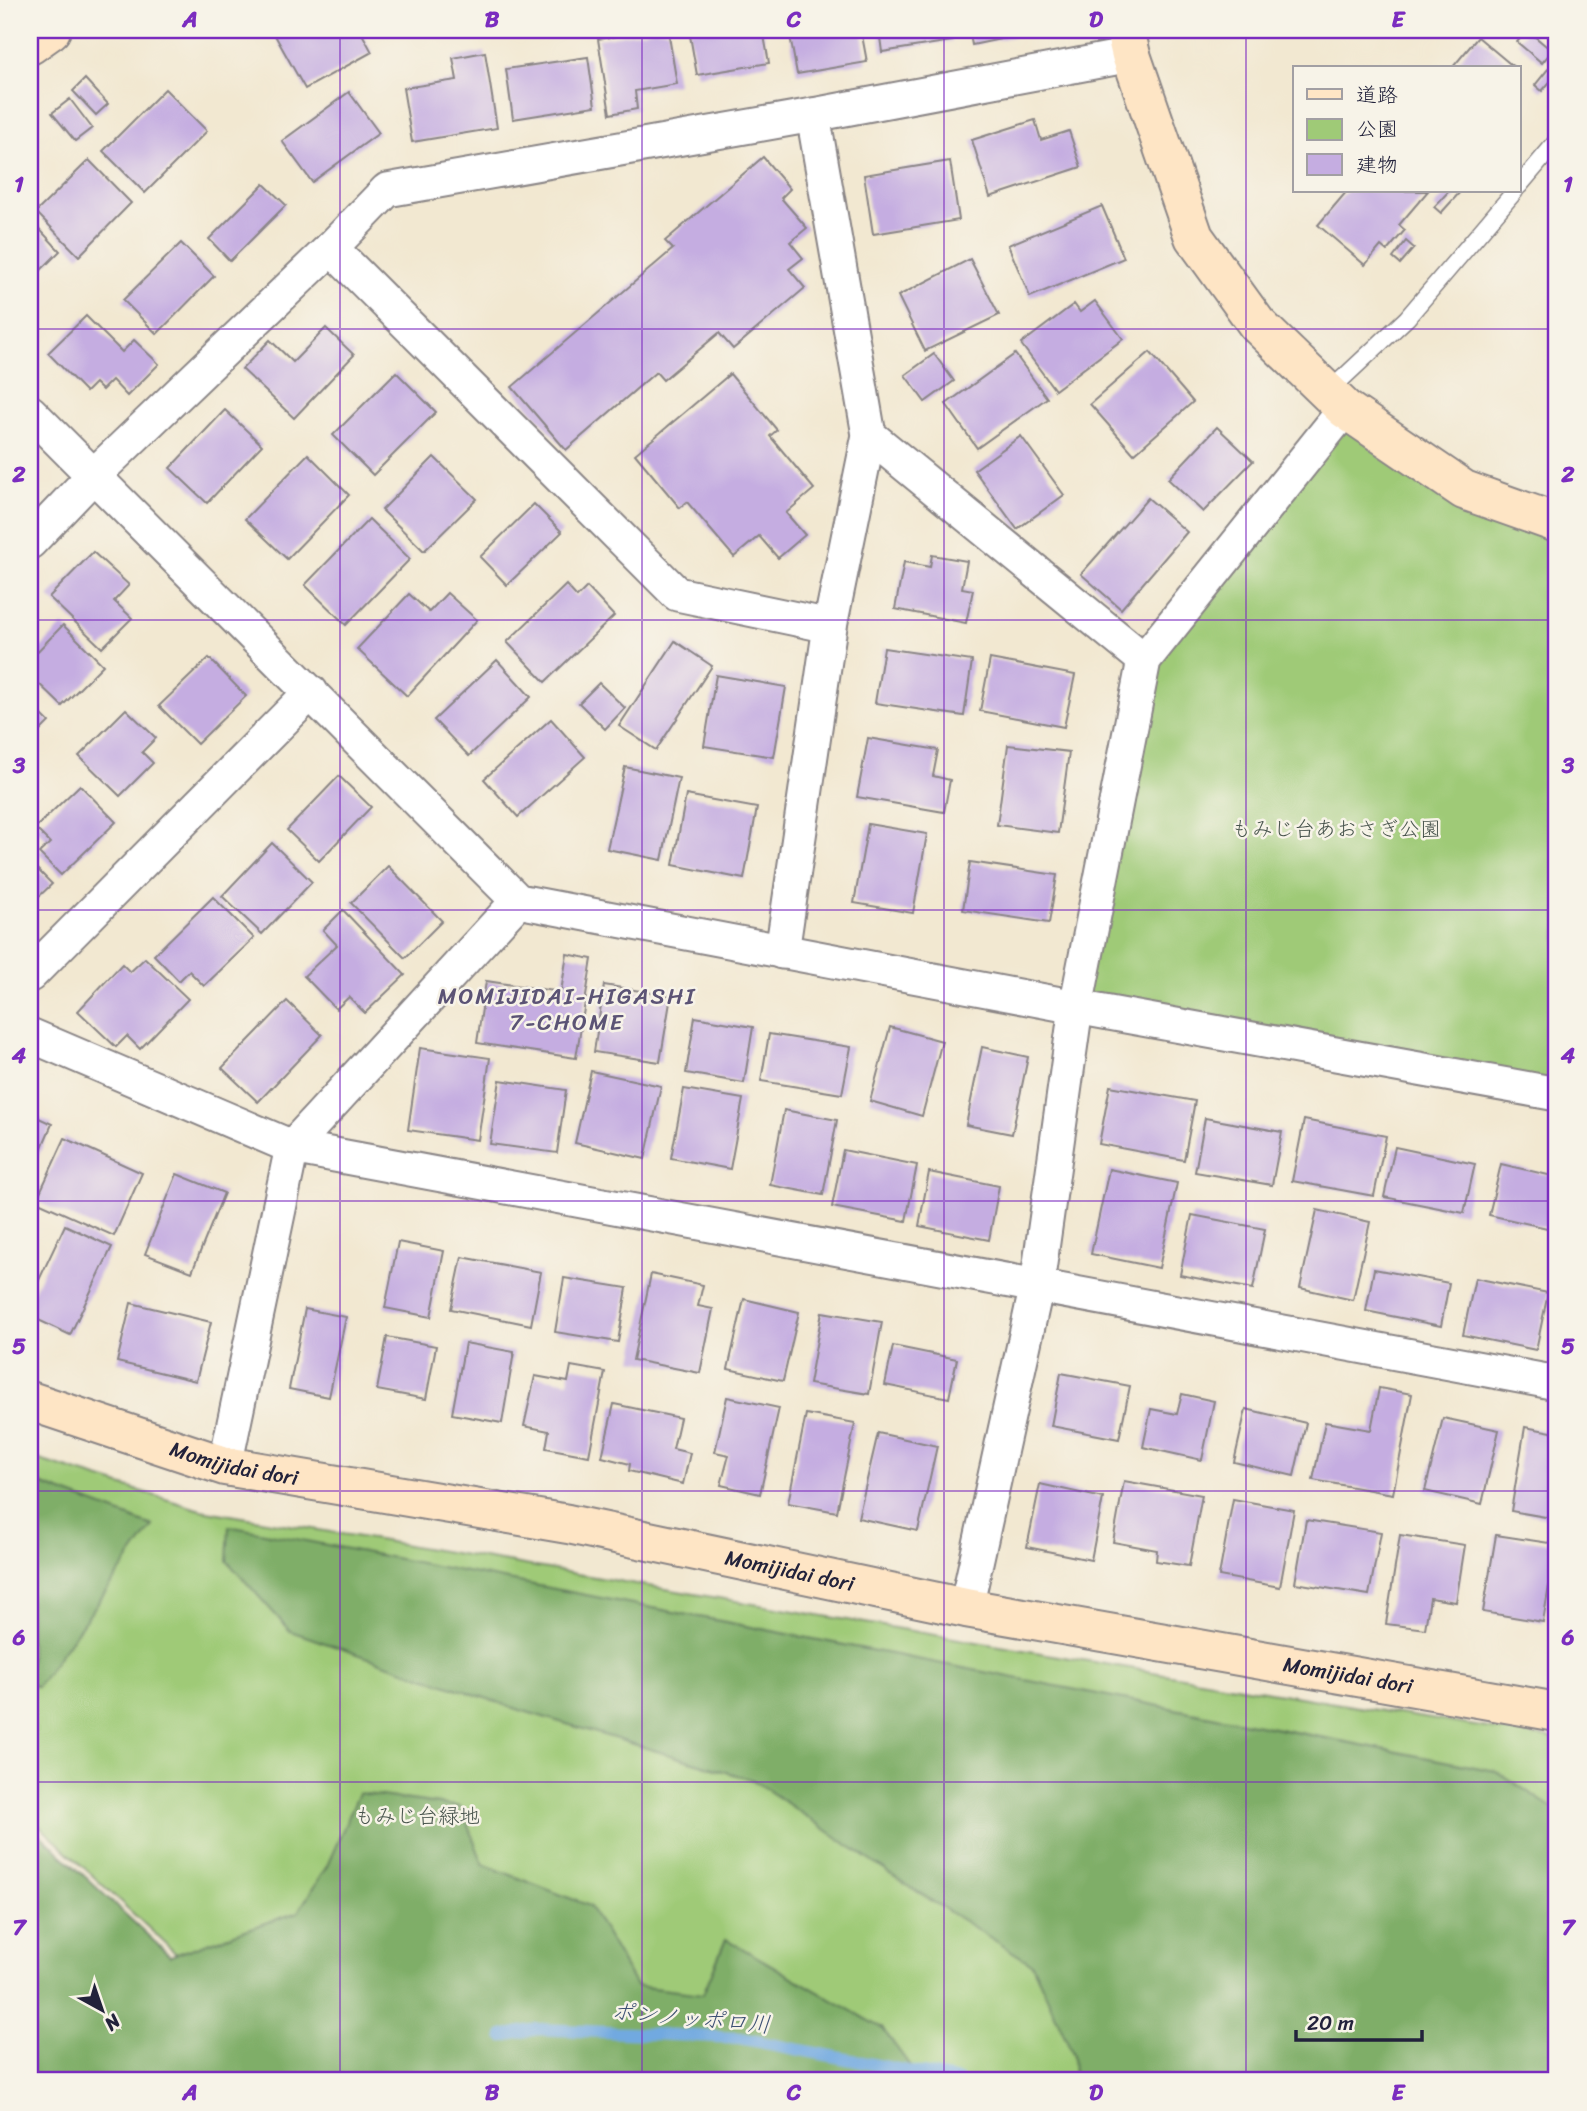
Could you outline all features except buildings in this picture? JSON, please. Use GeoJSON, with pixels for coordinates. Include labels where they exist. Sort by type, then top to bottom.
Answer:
{"type":"FeatureCollection","features":[{"type":"Feature","properties":{"kind":"street"},"geometry":{"type":"LineString","coordinates":[[30,45],[51,30]]}},
{"type":"Feature","properties":{"kind":"street"},"geometry":{"type":"LineString","coordinates":[[30,542],[94,475],[331,248],[387,190],[813,115],[1128,43],[1194,237],[1257,324],[1336,401],[1464,489],[1557,523]]}},
{"type":"Feature","properties":{"kind":"street"},"geometry":{"type":"LineString","coordinates":[[782,952],[830,625],[869,435],[813,115]]}},
{"type":"Feature","properties":{"kind":"street"},"geometry":{"type":"LineString","coordinates":[[331,248],[677,594],[830,625]]}},
{"type":"Feature","properties":{"kind":"street"},"geometry":{"type":"LineString","coordinates":[[966,1608],[1037,1285],[1076,1007],[1144,660],[1336,401]]}},
{"type":"Feature","properties":{"kind":"street"},"geometry":{"type":"LineString","coordinates":[[30,412],[518,901],[1076,1007],[1557,1094]]}},
{"type":"Feature","properties":{"kind":"street"},"geometry":{"type":"LineString","coordinates":[[869,435],[1144,660]]}},
{"type":"Feature","properties":{"kind":"street"},"geometry":{"type":"LineString","coordinates":[[30,975],[311,692]]}},
{"type":"Feature","properties":{"kind":"street"},"geometry":{"type":"LineString","coordinates":[[225,1466],[292,1147],[518,901]]}},
{"type":"Feature","properties":{"kind":"street"},"geometry":{"type":"LineString","coordinates":[[30,1035],[292,1147],[1557,1383]]}},
{"type":"Feature","properties":{"kind":"street","name":"Momijidai dori"},"geometry":{"type":"LineString","coordinates":[[30,1401],[225,1466],[568,1524],[966,1608],[1557,1712]]}},
{"type":"Feature","properties":{"kind":"lane"},"geometry":{"type":"LineString","coordinates":[[1520,185],[1557,141]]}},
{"type":"Feature","properties":{"kind":"lane"},"geometry":{"type":"LineString","coordinates":[[1336,401],[1514,192]]}},
{"type":"Feature","properties":{"kind":"green space","name":"もみじ台あおさぎ公園"},"geometry":{"type":"Polygon","coordinates":[[[1345,409],[1557,523],[1557,1094],[1076,1007],[1144,660],[1345,409]]]}},
{"type":"Feature","properties":{"kind":"green space","name":"もみじ台緑地"},"geometry":{"type":"Polygon","coordinates":[[[30,1457],[201,1510],[1557,1739],[1557,2081],[312,2081],[30,1817],[30,1457]]]}},
{"type":"Feature","properties":{"kind":"green space"},"geometry":{"type":"Polygon","coordinates":[[[30,1480],[153,1526],[37,1687],[30,1684],[30,1480]]]}},
{"type":"Feature","properties":{"kind":"green space"},"geometry":{"type":"Polygon","coordinates":[[[229,1526],[1496,1771],[1557,1811],[1557,2081],[1074,2081],[1073,2054],[1032,1964],[902,1882],[753,1780],[520,1710],[290,1631],[227,1561],[229,1526]]]}},
{"type":"Feature","properties":{"kind":"green space"},"geometry":{"type":"Polygon","coordinates":[[[359,1793],[461,1807],[483,1864],[590,1906],[636,1986],[703,1994],[726,1939],[883,2029],[921,2081],[30,2081],[30,1825],[170,1956],[298,1912],[327,1866],[359,1793]]]}},
{"type":"Feature","properties":{"kind":"waterway","name":"ポンノッポロ川"},"geometry":{"type":"LineString","coordinates":[[503,2036],[537,2029],[740,2038],[958,2081]]}},
{"type":"Feature","properties":{"kind":"district","name":"MOMIJIDAI-HIGASHI 7-CHOME"},"geometry":{"type":"Point","coordinates":[567,1009]}}]}
